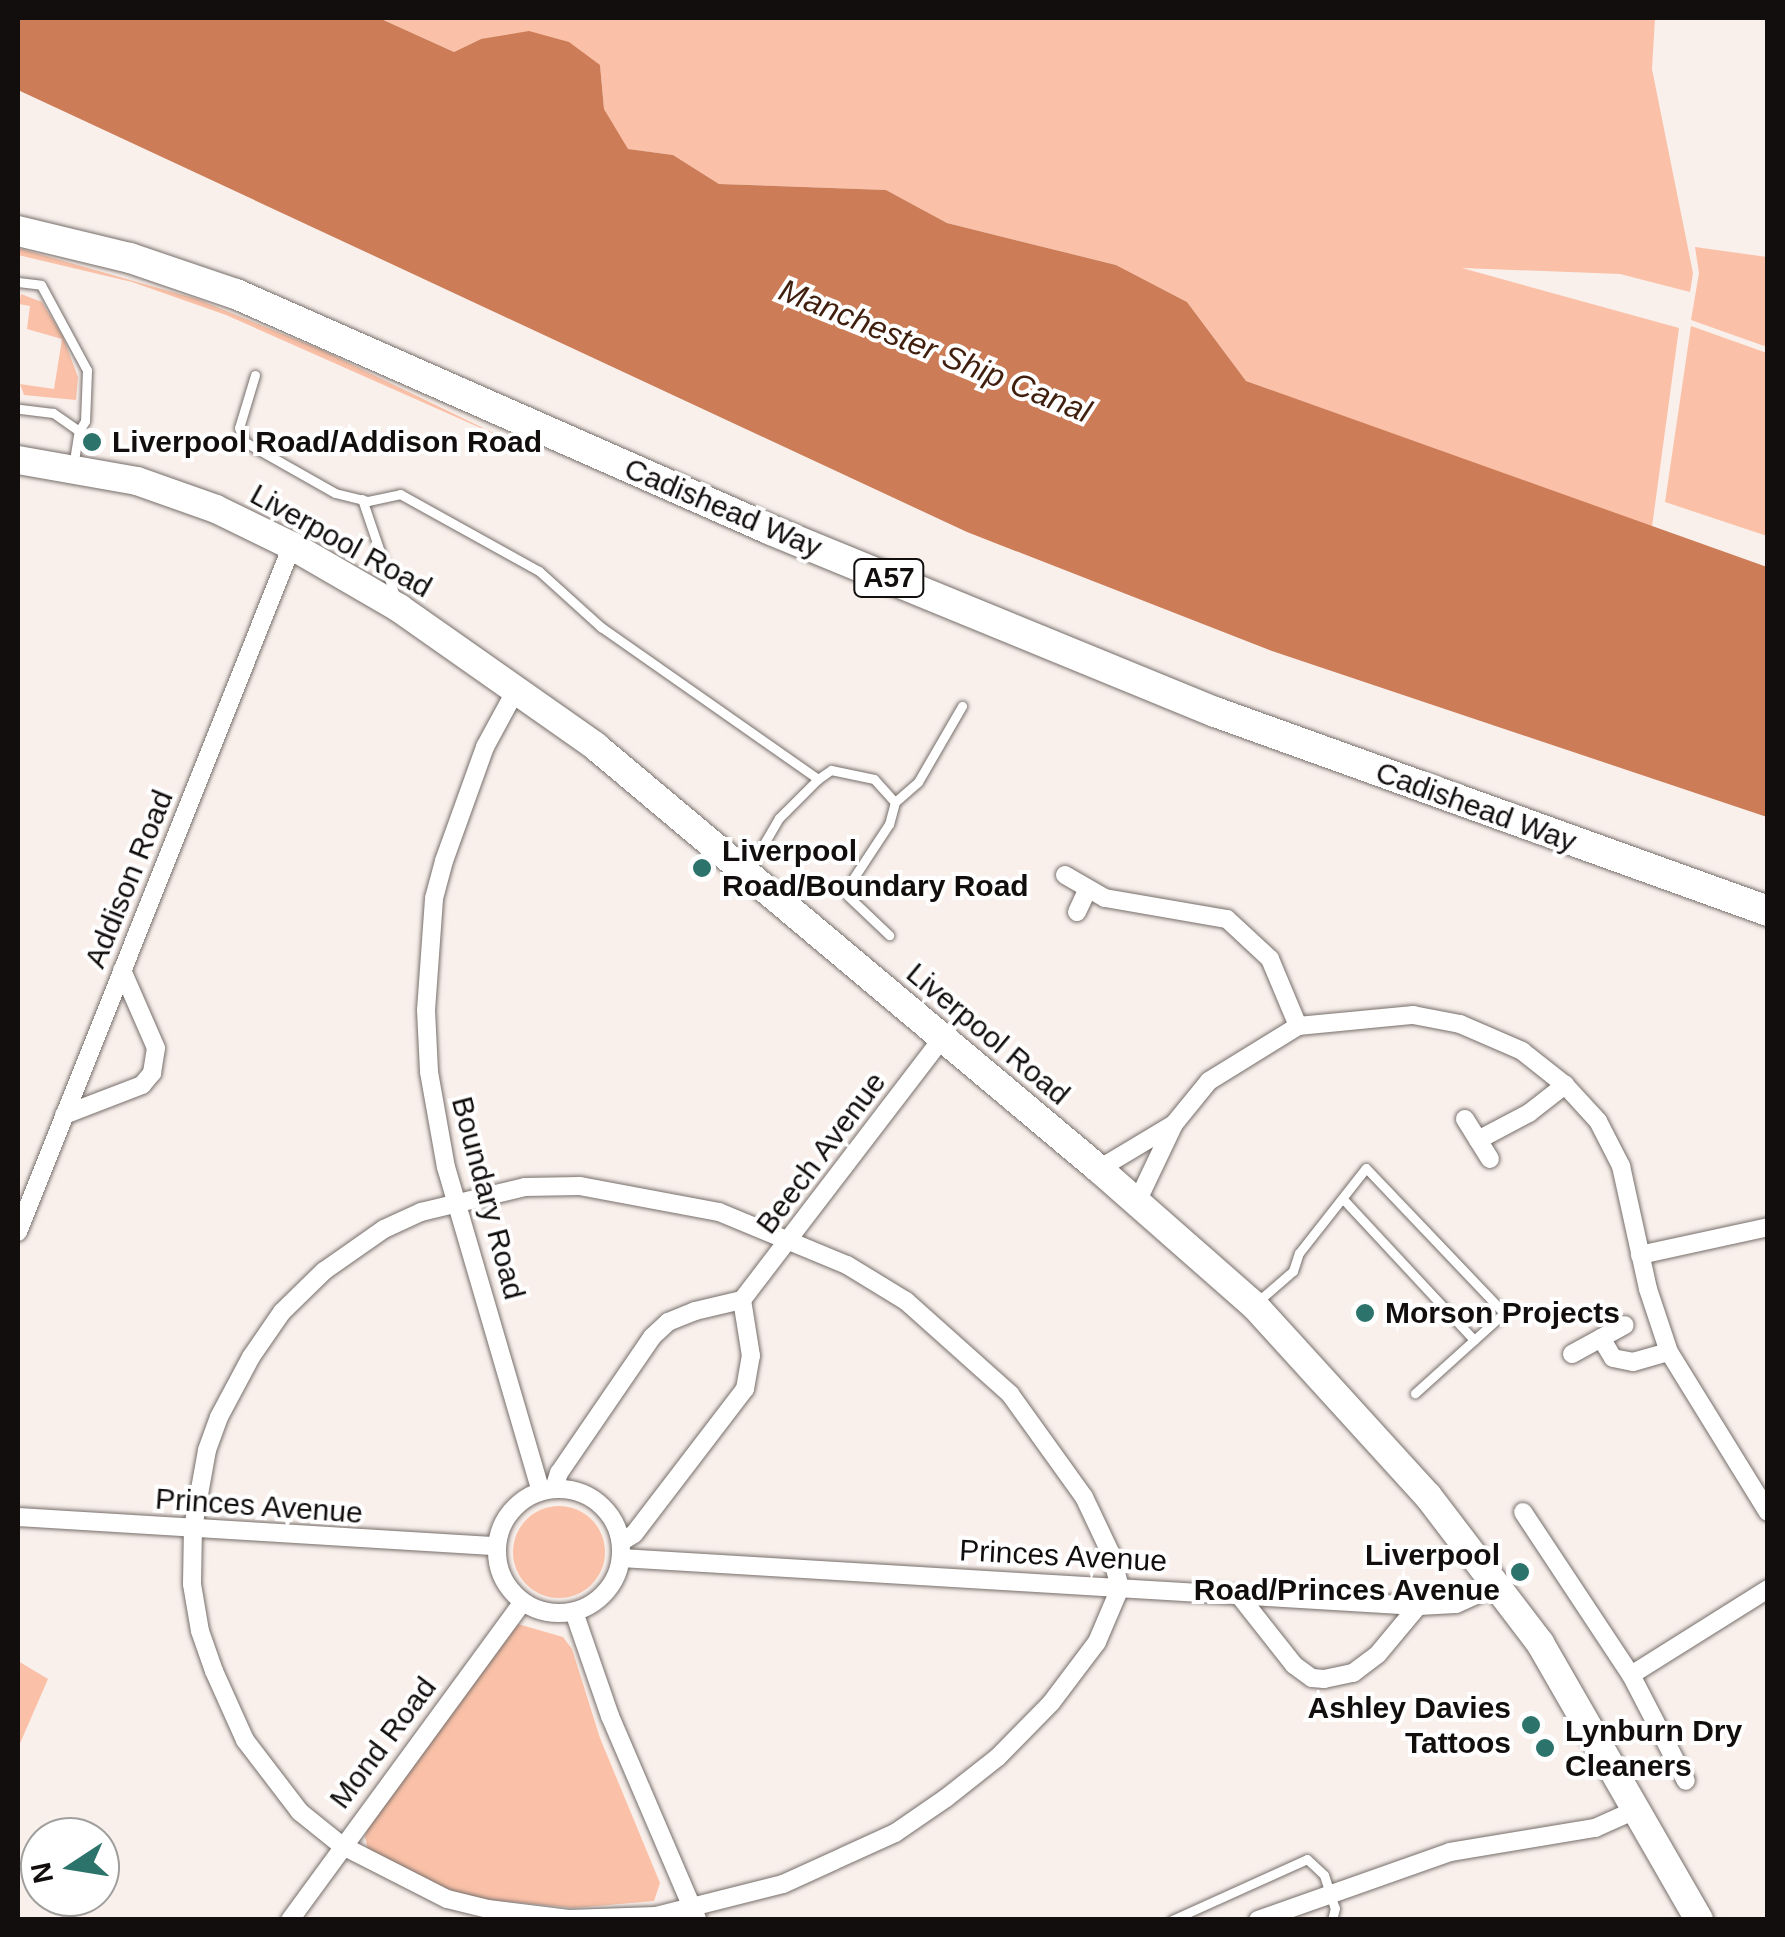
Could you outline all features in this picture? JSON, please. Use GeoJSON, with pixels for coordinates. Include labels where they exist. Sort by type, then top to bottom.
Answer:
{"type":"FeatureCollection","features":[{"type":"Feature","properties":{"kind":"highway","name":"Cadishead Way"},"geometry":{"type":"LineString","coordinates":[[18,230],[130,258],[236,294],[772,530],[1214,712],[1768,910]]}},
{"type":"Feature","properties":{"kind":"main road","name":"Liverpool Road"},"geometry":{"type":"LineString","coordinates":[[18,460],[153,486],[216,509],[292,546],[399,608],[518,688],[595,746],[1100,1169],[1254,1305],[1354,1410],[1498,1585],[1540,1643],[1699,1920]]}},
{"type":"Feature","properties":{"kind":"street","name":"Addison Road"},"geometry":{"type":"LineString","coordinates":[[18,1232],[292,546]]}},
{"type":"Feature","properties":{"kind":"street","name":"Boundary Road"},"geometry":{"type":"LineString","coordinates":[[518,688],[485,747],[466,792],[434,899],[426,1010],[429,1072],[456,1202],[548,1490]]}},
{"type":"Feature","properties":{"kind":"street"},"geometry":{"type":"LineString","coordinates":[[1065,875],[1087,891],[1226,919],[1270,959],[1298,1026]]}},
{"type":"Feature","properties":{"kind":"street"},"geometry":{"type":"LineString","coordinates":[[1077,912],[1087,891]]}},
{"type":"Feature","properties":{"kind":"street"},"geometry":{"type":"LineString","coordinates":[[64,1115],[142,1085],[152,1073],[156,1048],[122,970]]}},
{"type":"Feature","properties":{"kind":"street"},"geometry":{"type":"LineString","coordinates":[[1137,1202],[1174,1124],[1209,1081],[1298,1026],[1414,1015],[1460,1024],[1522,1052],[1564,1085],[1598,1121],[1621,1166],[1640,1255],[1669,1352],[1756,1475],[1768,1512]]}},
{"type":"Feature","properties":{"kind":"street","name":"Beech Avenue"},"geometry":{"type":"LineString","coordinates":[[742,1300],[942,1038]]}},
{"type":"Feature","properties":{"kind":"street"},"geometry":{"type":"LineString","coordinates":[[1478,1140],[1529,1113],[1564,1085]]}},
{"type":"Feature","properties":{"kind":"street"},"geometry":{"type":"LineString","coordinates":[[1465,1119],[1490,1159]]}},
{"type":"Feature","properties":{"kind":"street"},"geometry":{"type":"LineString","coordinates":[[1100,1169],[1174,1124]]}},
{"type":"Feature","properties":{"kind":"street"},"geometry":{"type":"LineString","coordinates":[[580,1186],[719,1212],[790,1238],[847,1265],[906,1301],[1010,1394],[1084,1497],[1111,1554],[1120,1588],[1097,1642],[1051,1703],[998,1757],[896,1833],[783,1884],[694,1915],[569,1919],[488,1910],[447,1899],[340,1845],[300,1812],[254,1754],[229,1709],[200,1631],[192,1584],[192,1528],[200,1480],[219,1417],[251,1357],[282,1312],[324,1270],[384,1229],[456,1202],[525,1187],[580,1186]]}},
{"type":"Feature","properties":{"kind":"street"},"geometry":{"type":"LineString","coordinates":[[1640,1255],[1768,1228]]}},
{"type":"Feature","properties":{"kind":"street"},"geometry":{"type":"LineString","coordinates":[[548,1490],[652,1337],[668,1322],[742,1300],[751,1356],[745,1389],[621,1550],[614,1582],[597,1601],[574,1612],[548,1613],[522,1602],[507,1587],[498,1568],[496,1546],[503,1522],[519,1503],[548,1490],[577,1491],[598,1502],[613,1520],[621,1550]]}},
{"type":"Feature","properties":{"kind":"street"},"geometry":{"type":"LineString","coordinates":[[1572,1354],[1625,1325]]}},
{"type":"Feature","properties":{"kind":"street"},"geometry":{"type":"LineString","coordinates":[[1601,1338],[1613,1358],[1623,1360],[1669,1352]]}},
{"type":"Feature","properties":{"kind":"street"},"geometry":{"type":"LineString","coordinates":[[1523,1512],[1630,1675],[1686,1782]]}},
{"type":"Feature","properties":{"kind":"street","name":"Princes Avenue"},"geometry":{"type":"LineString","coordinates":[[18,1517],[496,1546]]}},
{"type":"Feature","properties":{"kind":"street","name":"Princes Avenue"},"geometry":{"type":"LineString","coordinates":[[621,1550],[1418,1606],[1456,1604],[1498,1585]]}},
{"type":"Feature","properties":{"kind":"street"},"geometry":{"type":"LineString","coordinates":[[1630,1675],[1768,1589]]}},
{"type":"Feature","properties":{"kind":"street"},"geometry":{"type":"LineString","coordinates":[[1238,1594],[1294,1665],[1312,1678],[1324,1679],[1352,1673],[1378,1654],[1418,1606]]}},
{"type":"Feature","properties":{"kind":"street","name":"Mond Road"},"geometry":{"type":"LineString","coordinates":[[290,1920],[340,1845],[522,1602]]}},
{"type":"Feature","properties":{"kind":"street"},"geometry":{"type":"LineString","coordinates":[[574,1612],[610,1716],[694,1915]]}},
{"type":"Feature","properties":{"kind":"street"},"geometry":{"type":"LineString","coordinates":[[1258,1920],[1450,1852],[1596,1828],[1635,1810]]}},
{"type":"Feature","properties":{"kind":"lane"},"geometry":{"type":"LineString","coordinates":[[18,282],[42,285],[54,301],[87,370],[86,421],[79,431],[73,470]]}},
{"type":"Feature","properties":{"kind":"lane"},"geometry":{"type":"LineString","coordinates":[[255,376],[239,428],[245,442],[334,492],[362,499],[400,494],[539,571],[601,626],[818,780]]}},
{"type":"Feature","properties":{"kind":"lane"},"geometry":{"type":"LineString","coordinates":[[18,408],[53,412],[79,431]]}},
{"type":"Feature","properties":{"kind":"lane"},"geometry":{"type":"LineString","coordinates":[[362,499],[399,608]]}},
{"type":"Feature","properties":{"kind":"lane"},"geometry":{"type":"LineString","coordinates":[[889,935],[848,896],[850,884],[889,824],[895,802],[918,782],[962,706]]}},
{"type":"Feature","properties":{"kind":"lane"},"geometry":{"type":"LineString","coordinates":[[747,874],[762,841],[831,770],[874,779],[895,802]]}},
{"type":"Feature","properties":{"kind":"lane"},"geometry":{"type":"LineString","coordinates":[[1254,1305],[1293,1271],[1299,1253],[1366,1168],[1504,1313],[1416,1393]]}},
{"type":"Feature","properties":{"kind":"lane"},"geometry":{"type":"LineString","coordinates":[[1344,1200],[1474,1340]]}},
{"type":"Feature","properties":{"kind":"lane"},"geometry":{"type":"LineString","coordinates":[[1172,1920],[1300,1860],[1320,1866],[1330,1893],[1332,1920]]}},
{"type":"Feature","properties":{"kind":"shaded area"},"geometry":{"type":"Polygon","coordinates":[[[379,18],[1655,18],[1652,69],[1693,273],[1690,292],[1620,274],[1462,268],[1679,328],[1652,527],[1246,381],[1187,302],[1116,265],[947,223],[886,190],[719,184],[673,155],[627,149],[604,109],[600,65],[481,39],[454,52],[379,18]]]}},
{"type":"Feature","properties":{"kind":"shaded area"},"geometry":{"type":"Polygon","coordinates":[[[1695,247],[1767,257],[1767,347],[1691,320],[1699,273],[1695,247]]]}},
{"type":"Feature","properties":{"kind":"shaded area"},"geometry":{"type":"Polygon","coordinates":[[[18,248],[197,299],[322,350],[510,441],[226,315],[132,282],[18,255],[18,248]]]}},
{"type":"Feature","properties":{"kind":"shaded area"},"geometry":{"type":"Polygon","coordinates":[[[21,294],[42,302],[63,337],[78,377],[76,400],[24,395],[20,384],[54,389],[62,339],[27,329],[30,306],[19,304],[21,294]]]}},
{"type":"Feature","properties":{"kind":"shaded area"},"geometry":{"type":"Polygon","coordinates":[[[1691,326],[1767,353],[1767,536],[1665,502],[1691,326]]]}},
{"type":"Feature","properties":{"kind":"shaded area"},"geometry":{"type":"Polygon","coordinates":[[[559,1506],[577,1509],[592,1519],[602,1534],[602,1570],[592,1585],[577,1595],[559,1598],[541,1595],[526,1585],[516,1570],[513,1552],[516,1534],[526,1519],[541,1509],[559,1506]]]}},
{"type":"Feature","properties":{"kind":"shaded area"},"geometry":{"type":"Polygon","coordinates":[[[518,1624],[563,1637],[572,1649],[600,1738],[660,1883],[654,1901],[574,1908],[472,1898],[429,1885],[368,1851],[365,1836],[371,1821],[518,1624]]]}},
{"type":"Feature","properties":{"kind":"shaded area"},"geometry":{"type":"Polygon","coordinates":[[[18,1661],[48,1679],[18,1748],[18,1661]]]}},
{"type":"Feature","properties":{"kind":"water","name":"Manchester Ship Canal"},"geometry":{"type":"Polygon","coordinates":[[[18,18],[379,18],[454,52],[481,39],[529,31],[569,42],[600,65],[604,109],[628,149],[673,155],[719,184],[886,190],[947,223],[1116,265],[1187,302],[1246,381],[1767,567],[1767,817],[1272,651],[967,532],[18,90],[18,18]]]}},
{"type":"Feature","properties":{"kind":"place","name":"Liverpool Road/Addison Road"},"geometry":{"type":"Point","coordinates":[92,442]}},
{"type":"Feature","properties":{"kind":"place","name":"Liverpool Road/Boundary Road"},"geometry":{"type":"Point","coordinates":[702,868]}},
{"type":"Feature","properties":{"kind":"place","name":"Morson Projects"},"geometry":{"type":"Point","coordinates":[1365,1313]}},
{"type":"Feature","properties":{"kind":"place","name":"Liverpool Road/Princes Avenue"},"geometry":{"type":"Point","coordinates":[1520,1572]}},
{"type":"Feature","properties":{"kind":"place","name":"Ashley Davies Tattoos"},"geometry":{"type":"Point","coordinates":[1531,1725]}},
{"type":"Feature","properties":{"kind":"place","name":"Lynburn Dry Cleaners"},"geometry":{"type":"Point","coordinates":[1545,1748]}}]}
